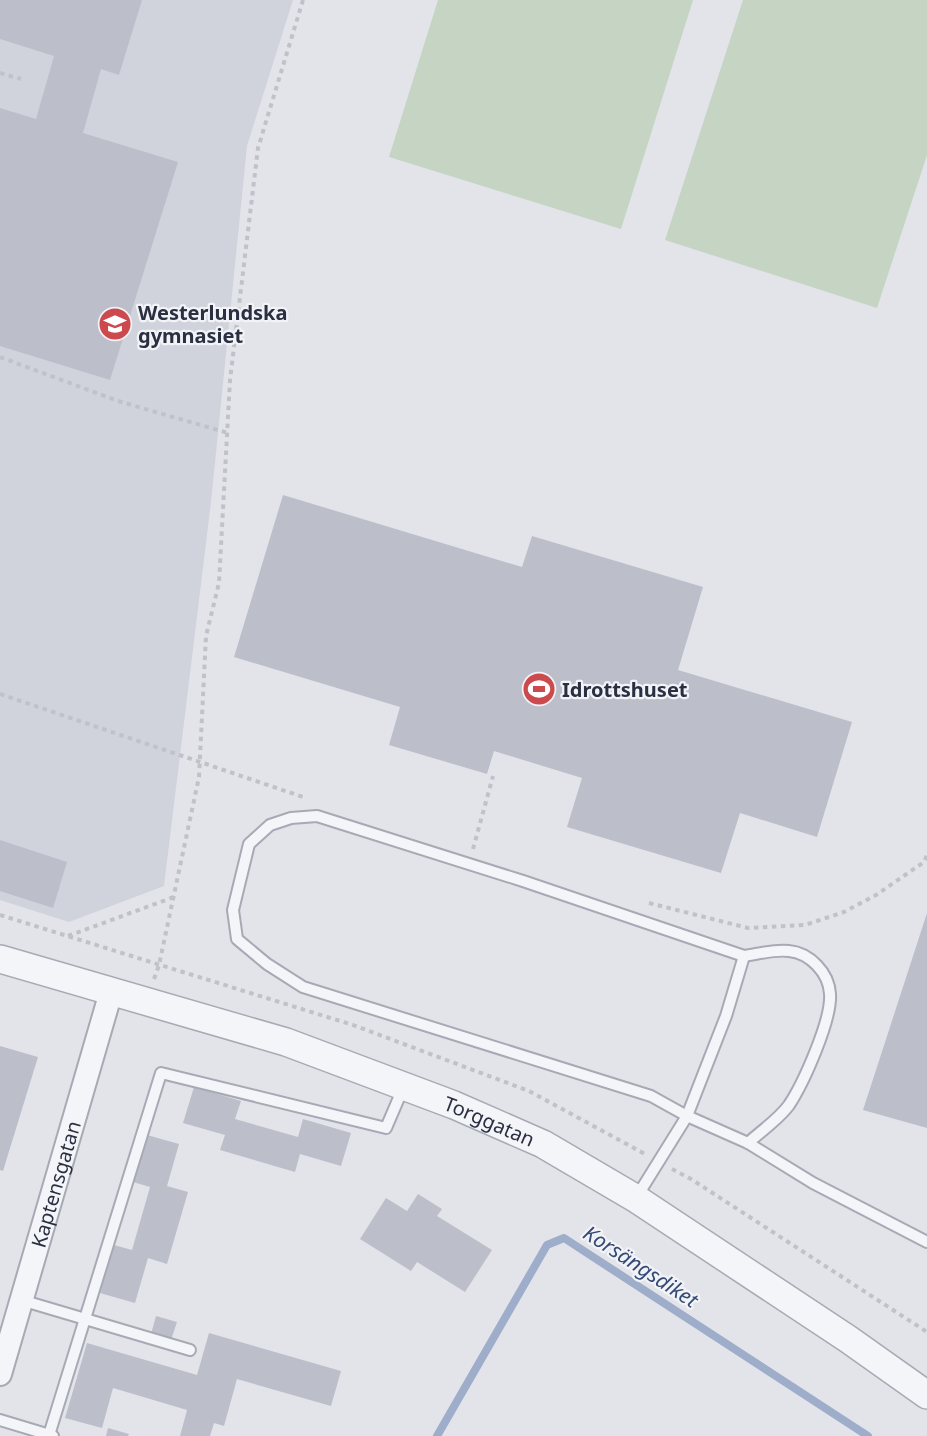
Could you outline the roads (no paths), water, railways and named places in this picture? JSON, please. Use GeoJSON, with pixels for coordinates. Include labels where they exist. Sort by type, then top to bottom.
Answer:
{"type":"FeatureCollection","features":[{"type":"Feature","properties":{"kind":"street","name":"Torggatan"},"geometry":{"type":"LineString","coordinates":[[0,959],[286,1042],[454,1105],[543,1144],[635,1198],[848,1339],[927,1395]]}},
{"type":"Feature","properties":{"kind":"street","name":"Kaptensgatan"},"geometry":{"type":"LineString","coordinates":[[0,1374],[111,992]]}},
{"type":"Feature","properties":{"kind":"lane"},"geometry":{"type":"LineString","coordinates":[[748,1143],[788,1106],[813,1061],[829,1007],[830,994],[827,979],[810,958],[790,951],[744,956],[317,816],[291,818],[270,825],[249,844],[233,910],[237,939],[267,964],[303,987],[651,1095],[687,1116],[748,1143],[813,1183],[927,1242]]}},
{"type":"Feature","properties":{"kind":"lane"},"geometry":{"type":"LineString","coordinates":[[635,1198],[687,1116],[726,1016],[744,956]]}},
{"type":"Feature","properties":{"kind":"lane"},"geometry":{"type":"LineString","coordinates":[[0,1420],[51,1436],[161,1073],[386,1128],[404,1086]]}},
{"type":"Feature","properties":{"kind":"lane"},"geometry":{"type":"LineString","coordinates":[[20,1300],[190,1350]]}},
{"type":"Feature","properties":{"kind":"waterway","name":"Korsängsdiket"},"geometry":{"type":"LineString","coordinates":[[437,1436],[547,1245],[564,1238],[868,1436]]}},
{"type":"Feature","properties":{"kind":"place","name":"Westerlundska gymnasiet"},"geometry":{"type":"Point","coordinates":[115,324]}},
{"type":"Feature","properties":{"kind":"place","name":"Idrottshuset"},"geometry":{"type":"Point","coordinates":[539,689]}}]}
